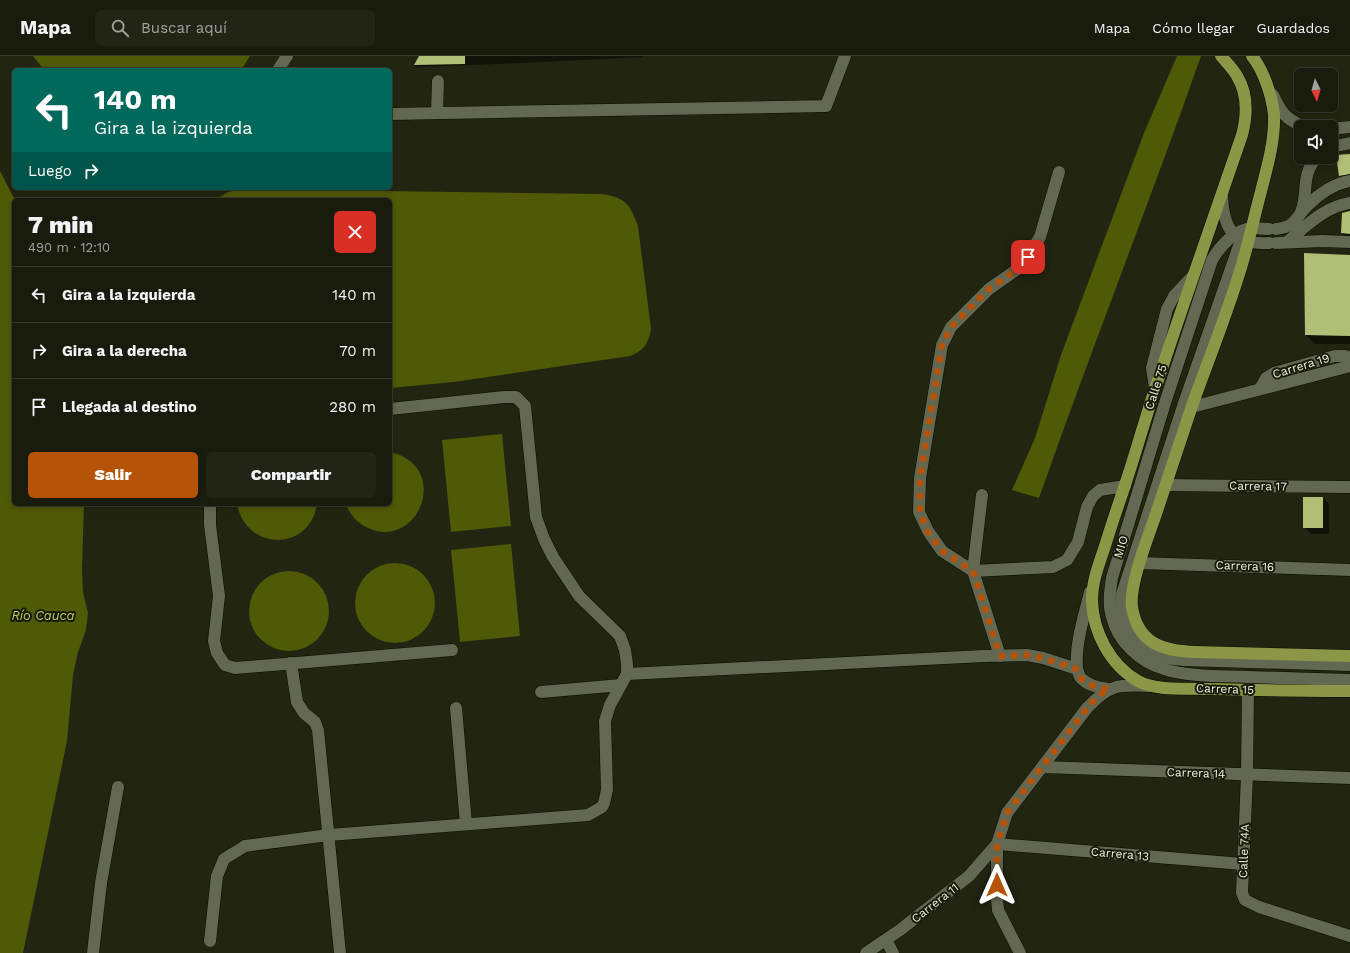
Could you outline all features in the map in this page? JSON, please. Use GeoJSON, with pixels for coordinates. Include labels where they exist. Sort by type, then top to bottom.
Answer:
{"type":"FeatureCollection","features":[{"type":"Feature","properties":{"kind":"main road","name":"Calle 75"},"geometry":{"type":"LineString","coordinates":[[1111,656],[1100,636],[1095,619],[1092,602],[1094,579],[1125,486],[1155,388],[1246,120],[1243,90],[1237,76],[1221,56]]}},
{"type":"Feature","properties":{"kind":"main road"},"geometry":{"type":"LineString","coordinates":[[1254,58],[1262,71],[1267,84],[1274,114],[1271,151],[1251,228],[1241,239],[1240,271],[1192,406],[1140,563],[1133,588],[1132,605],[1136,620],[1142,631],[1149,639],[1170,650],[1350,656]]}},
{"type":"Feature","properties":{"kind":"main road","name":"Carrera 15"},"geometry":{"type":"LineString","coordinates":[[1111,656],[1117,664],[1132,677],[1140,682],[1155,687],[1350,691]]}},
{"type":"Feature","properties":{"kind":"street"},"geometry":{"type":"LineString","coordinates":[[279,68],[287,56]]}},
{"type":"Feature","properties":{"kind":"street"},"geometry":{"type":"LineString","coordinates":[[392,114],[826,106],[845,56]]}},
{"type":"Feature","properties":{"kind":"street"},"geometry":{"type":"LineString","coordinates":[[437,113],[438,81]]}},
{"type":"Feature","properties":{"kind":"street"},"geometry":{"type":"LineString","coordinates":[[1267,84],[1280,110],[1294,122]]}},
{"type":"Feature","properties":{"kind":"street"},"geometry":{"type":"LineString","coordinates":[[1338,128],[1350,127]]}},
{"type":"Feature","properties":{"kind":"street"},"geometry":{"type":"LineString","coordinates":[[1338,146],[1350,143]]}},
{"type":"Feature","properties":{"kind":"street"},"geometry":{"type":"LineString","coordinates":[[1299,216],[1303,207],[1306,175],[1312,164]]}},
{"type":"Feature","properties":{"kind":"street"},"geometry":{"type":"LineString","coordinates":[[1059,172],[1040,237],[1022,266],[989,289],[951,327],[942,345],[920,478],[920,512],[928,532],[942,551],[973,571],[1052,567],[1067,560],[1078,542],[1087,507],[1093,496],[1100,490],[1125,486]]}},
{"type":"Feature","properties":{"kind":"street"},"geometry":{"type":"LineString","coordinates":[[1251,228],[1272,229],[1287,227],[1295,221],[1312,202],[1332,187],[1350,181]]}},
{"type":"Feature","properties":{"kind":"street"},"geometry":{"type":"LineString","coordinates":[[1305,187],[1307,196],[1317,206],[1333,209]]}},
{"type":"Feature","properties":{"kind":"street"},"geometry":{"type":"LineString","coordinates":[[1222,193],[1222,211],[1225,220],[1241,239],[1256,244],[1322,240],[1350,242]]}},
{"type":"Feature","properties":{"kind":"street"},"geometry":{"type":"LineString","coordinates":[[1278,243],[1318,217],[1333,209],[1350,203]]}},
{"type":"Feature","properties":{"kind":"street","name":"MIO"},"geometry":{"type":"LineString","coordinates":[[1241,239],[1183,406],[1124,586],[1121,610],[1125,625],[1131,636],[1139,644],[1157,655],[1184,660],[1350,665]]}},
{"type":"Feature","properties":{"kind":"street","name":"MIO"},"geometry":{"type":"LineString","coordinates":[[1241,239],[1223,244],[1212,260],[1164,406],[1112,578],[1110,592],[1112,617],[1116,630],[1124,642],[1146,662],[1164,669],[1207,675],[1350,680]]}},
{"type":"Feature","properties":{"kind":"street","name":"Carrera 19"},"geometry":{"type":"LineString","coordinates":[[1260,389],[1266,378],[1274,373],[1335,356],[1350,357]]}},
{"type":"Feature","properties":{"kind":"street","name":"Carrera 19"},"geometry":{"type":"LineString","coordinates":[[1192,406],[1350,366]]}},
{"type":"Feature","properties":{"kind":"street"},"geometry":{"type":"LineString","coordinates":[[210,941],[217,876],[224,859],[245,846],[329,835],[588,815],[602,807],[604,802],[607,790],[605,721],[610,705],[627,674],[625,650],[620,636],[578,596],[553,557],[544,539],[536,517],[525,406],[516,397],[504,397],[392,409]]}},
{"type":"Feature","properties":{"kind":"street","name":"Carrera 17"},"geometry":{"type":"LineString","coordinates":[[1166,485],[1350,487]]}},
{"type":"Feature","properties":{"kind":"street"},"geometry":{"type":"LineString","coordinates":[[982,495],[973,571],[1000,656]]}},
{"type":"Feature","properties":{"kind":"street"},"geometry":{"type":"LineString","coordinates":[[210,506],[210,525],[219,596],[214,641],[217,653],[225,665],[235,668],[452,650]]}},
{"type":"Feature","properties":{"kind":"street","name":"Carrera 16"},"geometry":{"type":"LineString","coordinates":[[1140,563],[1350,570]]}},
{"type":"Feature","properties":{"kind":"street"},"geometry":{"type":"LineString","coordinates":[[1094,579],[1077,648],[1077,669],[1081,678],[1090,684],[1099,688],[1109,689]]}},
{"type":"Feature","properties":{"kind":"street"},"geometry":{"type":"LineString","coordinates":[[627,674],[1027,655],[1043,658],[1077,669]]}},
{"type":"Feature","properties":{"kind":"street"},"geometry":{"type":"LineString","coordinates":[[292,663],[297,702],[304,713],[315,722],[318,730],[340,953]]}},
{"type":"Feature","properties":{"kind":"street"},"geometry":{"type":"LineString","coordinates":[[541,692],[621,685]]}},
{"type":"Feature","properties":{"kind":"street"},"geometry":{"type":"LineString","coordinates":[[1020,953],[998,910],[997,844],[1007,813],[1087,708],[1098,696],[1109,689],[1121,685],[1155,687]]}},
{"type":"Feature","properties":{"kind":"street","name":"Calle 74A"},"geometry":{"type":"LineString","coordinates":[[1248,690],[1247,775],[1242,893],[1244,900],[1251,904],[1350,936]]}},
{"type":"Feature","properties":{"kind":"street"},"geometry":{"type":"LineString","coordinates":[[456,708],[466,824]]}},
{"type":"Feature","properties":{"kind":"street","name":"Carrera 14"},"geometry":{"type":"LineString","coordinates":[[1043,767],[1350,778]]}},
{"type":"Feature","properties":{"kind":"street"},"geometry":{"type":"LineString","coordinates":[[93,953],[100,883],[118,787]]}},
{"type":"Feature","properties":{"kind":"street","name":"Carrera 13"},"geometry":{"type":"LineString","coordinates":[[997,844],[1243,864]]}},
{"type":"Feature","properties":{"kind":"street","name":"Carrera 11"},"geometry":{"type":"LineString","coordinates":[[866,953],[886,940],[969,876],[997,844]]}},
{"type":"Feature","properties":{"kind":"street"},"geometry":{"type":"LineString","coordinates":[[886,940],[893,953]]}},
{"type":"Feature","properties":{"kind":"water"},"geometry":{"type":"Polygon","coordinates":[[[33,56],[250,56],[242,68],[42,68],[33,56]]]}},
{"type":"Feature","properties":{"kind":"water"},"geometry":{"type":"Polygon","coordinates":[[[1177,56],[1201,56],[1039,498],[1012,490],[1035,438],[1061,355],[1144,133],[1177,56]]]}},
{"type":"Feature","properties":{"kind":"water","name":"Río Cauca"},"geometry":{"type":"Polygon","coordinates":[[[0,171],[14,198],[12,198],[12,506],[84,506],[82,569],[83,592],[88,613],[86,630],[78,652],[73,675],[67,741],[23,953],[0,953],[0,171]]]}},
{"type":"Feature","properties":{"kind":"water"},"geometry":{"type":"Polygon","coordinates":[[[239,190],[316,190],[602,194],[617,198],[626,203],[629,207],[638,226],[651,329],[647,343],[639,352],[630,356],[454,382],[392,388],[392,198],[218,198],[228,192],[239,190]]]}},
{"type":"Feature","properties":{"kind":"water"},"geometry":{"type":"Polygon","coordinates":[[[502,434],[511,526],[451,532],[442,440],[502,434]]]}},
{"type":"Feature","properties":{"kind":"water"},"geometry":{"type":"Polygon","coordinates":[[[392,453],[409,460],[420,473],[424,488],[421,504],[414,518],[402,528],[386,532],[368,528],[360,524],[347,506],[392,506],[392,453]]]}},
{"type":"Feature","properties":{"kind":"water"},"geometry":{"type":"Polygon","coordinates":[[[238,506],[316,506],[312,520],[303,531],[291,538],[278,540],[264,538],[252,531],[243,520],[238,506]]]}},
{"type":"Feature","properties":{"kind":"water"},"geometry":{"type":"Polygon","coordinates":[[[511,544],[520,636],[460,642],[451,550],[511,544]]]}},
{"type":"Feature","properties":{"kind":"water"},"geometry":{"type":"Polygon","coordinates":[[[395,563],[410,566],[423,575],[432,588],[435,603],[432,618],[423,631],[410,640],[395,643],[380,640],[367,631],[358,618],[355,603],[358,588],[367,575],[380,566],[395,563]]]}},
{"type":"Feature","properties":{"kind":"water"},"geometry":{"type":"Polygon","coordinates":[[[289,571],[304,574],[317,583],[326,596],[329,611],[326,626],[317,639],[304,648],[289,651],[274,648],[261,639],[252,626],[249,611],[252,596],[261,583],[274,574],[289,571]]]}},
{"type":"Feature","properties":{"kind":"building"},"geometry":{"type":"Polygon","coordinates":[[[419,56],[465,56],[465,64],[414,65],[419,56]]]}},
{"type":"Feature","properties":{"kind":"building"},"geometry":{"type":"Polygon","coordinates":[[[1350,154],[1350,174],[1339,176],[1338,155],[1350,154]]]}},
{"type":"Feature","properties":{"kind":"building"},"geometry":{"type":"Polygon","coordinates":[[[1350,211],[1350,234],[1341,233],[1342,213],[1350,211]]]}},
{"type":"Feature","properties":{"kind":"building"},"geometry":{"type":"Polygon","coordinates":[[[1304,253],[1350,255],[1350,336],[1305,335],[1304,253]]]}},
{"type":"Feature","properties":{"kind":"building"},"geometry":{"type":"Polygon","coordinates":[[[1303,497],[1323,497],[1323,528],[1303,528],[1303,497]]]}},
{"type":"Feature","properties":{"kind":"route"},"geometry":{"type":"LineString","coordinates":[[997,885],[997,844],[1007,813],[1087,708],[1098,696],[1109,689],[1099,688],[1090,684],[1081,678],[1077,669],[1043,658],[1027,655],[1000,656],[973,571],[942,551],[928,532],[920,512],[920,478],[942,345],[951,327],[989,289],[1022,266],[1028,257]]}}]}
